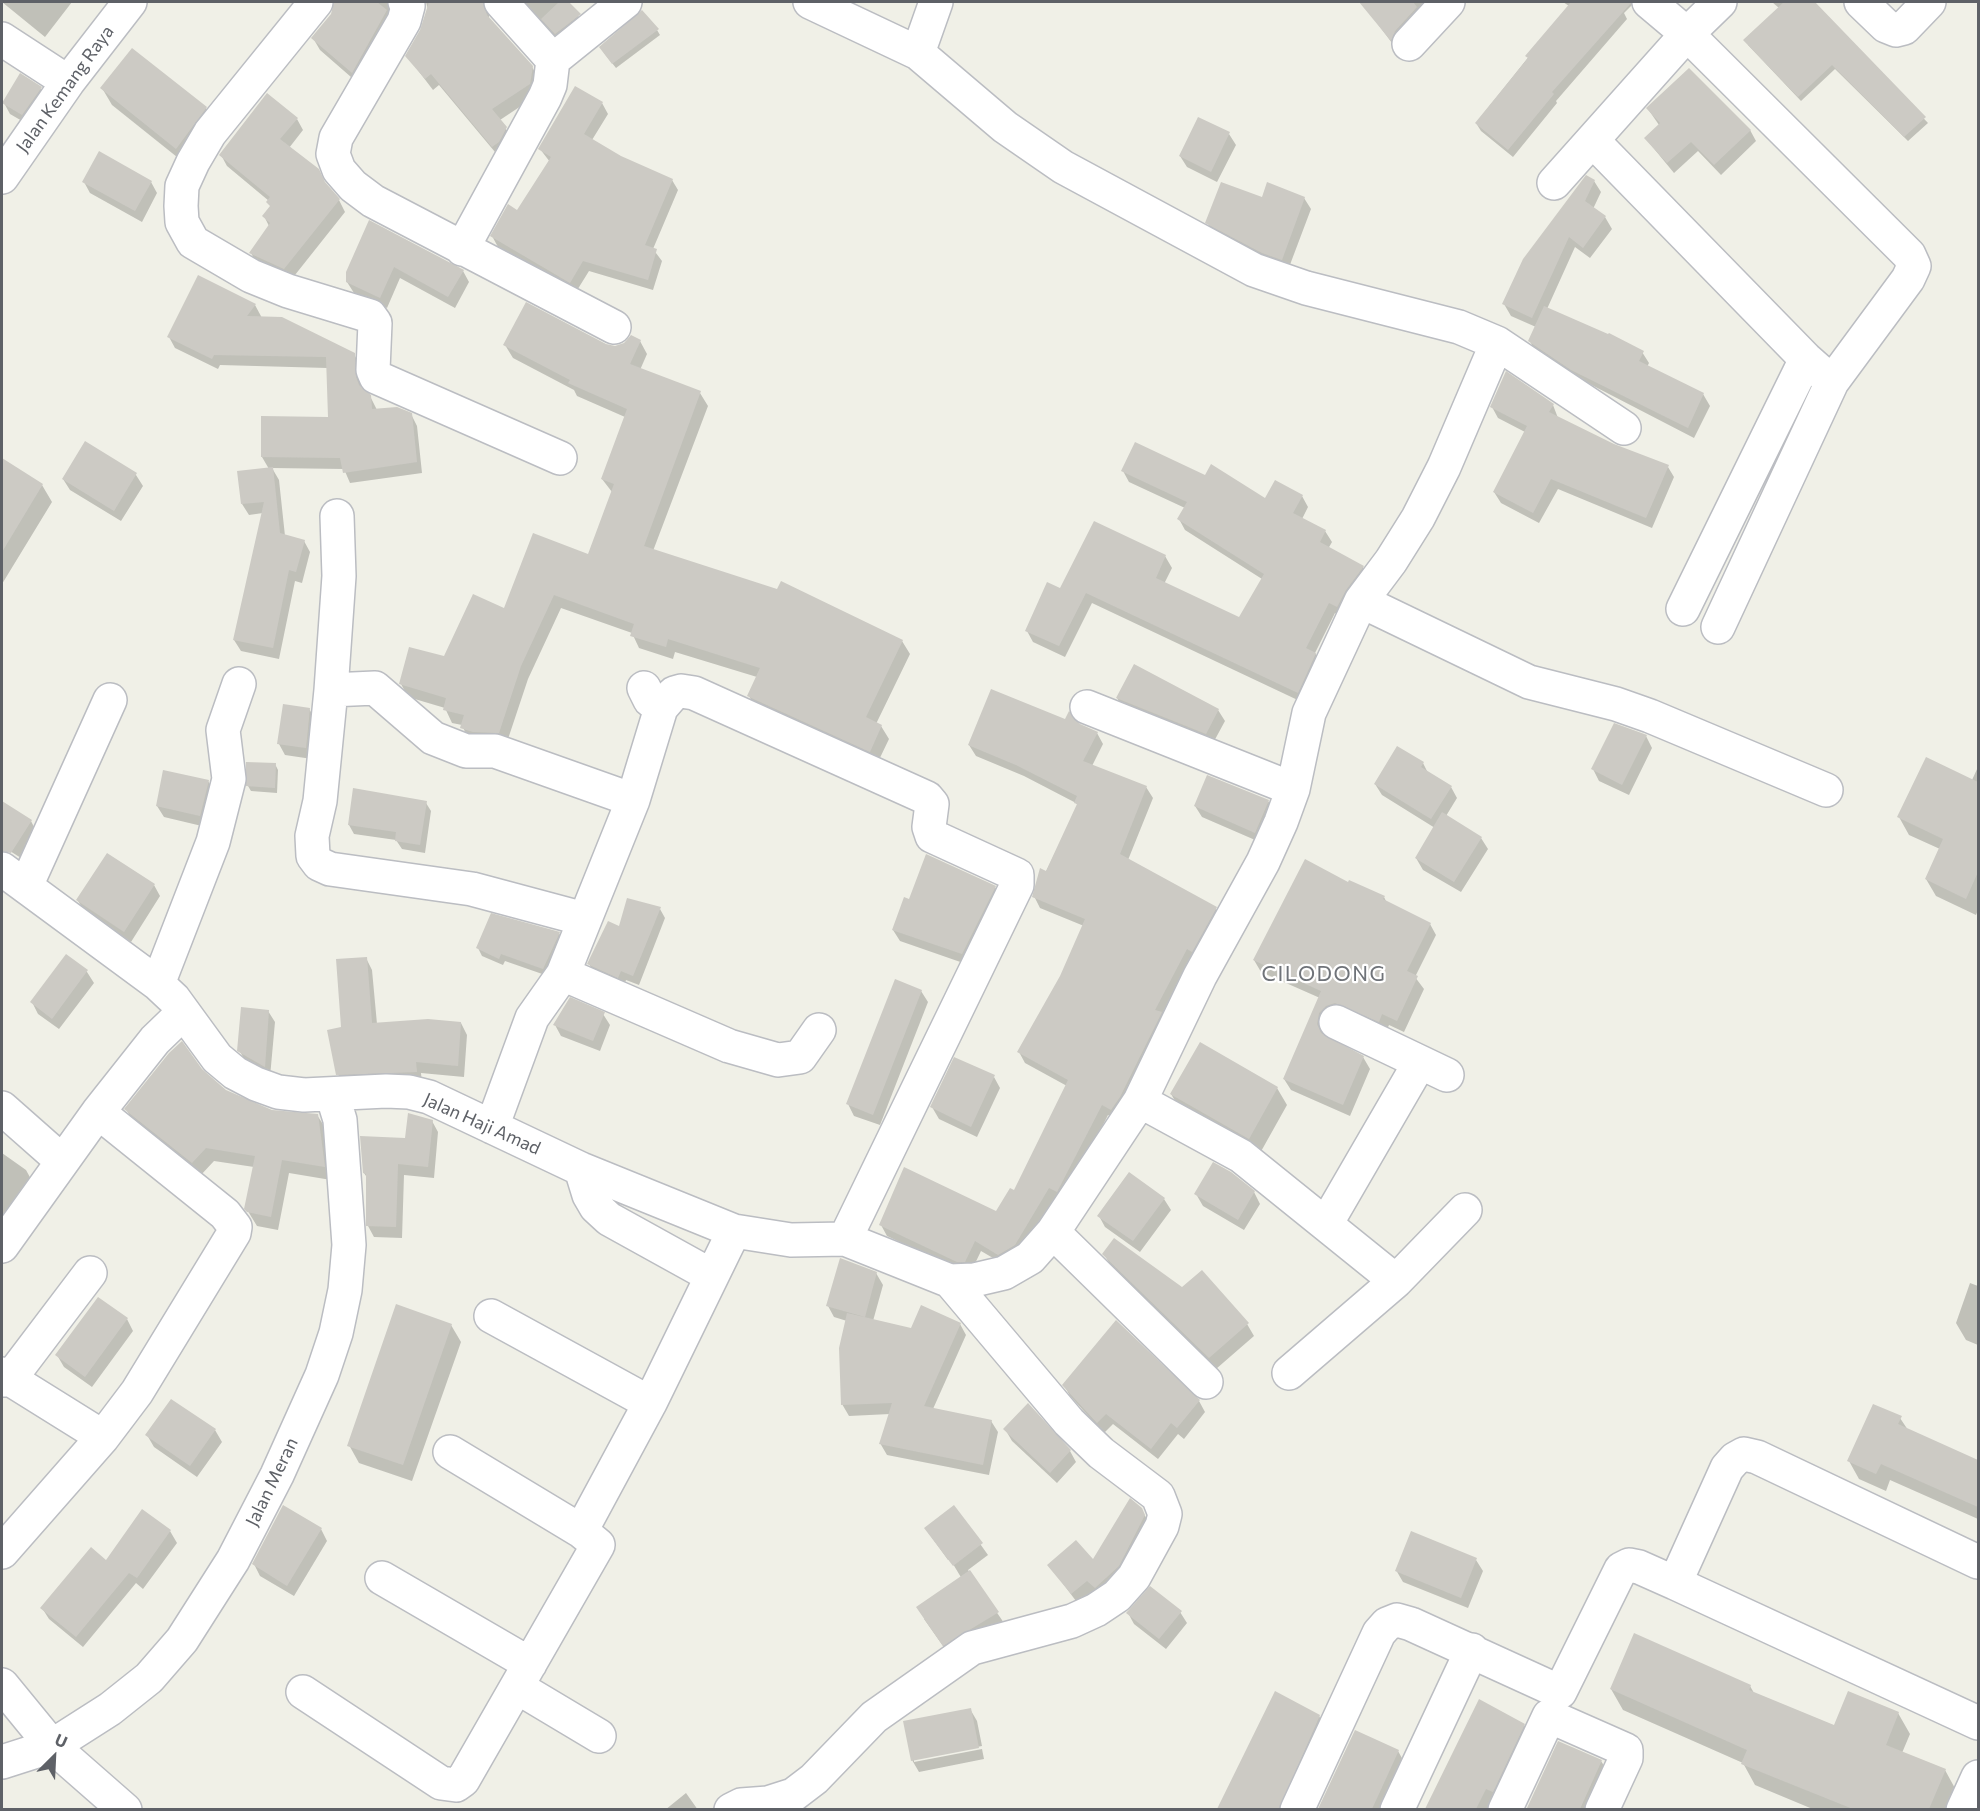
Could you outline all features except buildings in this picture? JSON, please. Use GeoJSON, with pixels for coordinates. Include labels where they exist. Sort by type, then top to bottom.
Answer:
{"type":"FeatureCollection","features":[{"type":"Feature","properties":{"kind":"street","name":"Jalan Kemang Raya"},"geometry":{"type":"LineString","coordinates":[[2,177],[68,82],[130,2]]}},
{"type":"Feature","properties":{"kind":"street"},"geometry":{"type":"LineString","coordinates":[[316,2],[210,133],[193,162],[182,186],[182,222],[192,242],[251,276],[374,318],[372,370],[376,377],[560,458]]}},
{"type":"Feature","properties":{"kind":"street"},"geometry":{"type":"LineString","coordinates":[[405,2],[408,6],[404,21],[336,138],[333,154],[339,170],[353,186],[373,201],[614,327]]}},
{"type":"Feature","properties":{"kind":"street"},"geometry":{"type":"LineString","coordinates":[[501,2],[553,60]]}},
{"type":"Feature","properties":{"kind":"street"},"geometry":{"type":"LineString","coordinates":[[462,249],[545,97],[550,85],[553,60],[625,2]]}},
{"type":"Feature","properties":{"kind":"street"},"geometry":{"type":"LineString","coordinates":[[810,2],[918,53],[1031,147],[1254,270],[1306,288],[1460,327],[1497,343],[1624,428]]}},
{"type":"Feature","properties":{"kind":"street"},"geometry":{"type":"LineString","coordinates":[[918,53],[936,2]]}},
{"type":"Feature","properties":{"kind":"street"},"geometry":{"type":"LineString","coordinates":[[1649,2],[1687,34],[1909,255],[1914,266],[1908,279],[1832,382],[1718,627]]}},
{"type":"Feature","properties":{"kind":"street"},"geometry":{"type":"LineString","coordinates":[[1554,183],[1594,142],[1687,34],[1720,2]]}},
{"type":"Feature","properties":{"kind":"street"},"geometry":{"type":"LineString","coordinates":[[1861,2],[1886,26],[1896,30],[1904,28],[1929,2]]}},
{"type":"Feature","properties":{"kind":"street"},"geometry":{"type":"LineString","coordinates":[[1409,44],[1444,3]]}},
{"type":"Feature","properties":{"kind":"street"},"geometry":{"type":"LineString","coordinates":[[2,39],[68,82]]}},
{"type":"Feature","properties":{"kind":"street"},"geometry":{"type":"LineString","coordinates":[[1594,142],[1806,359],[1832,382]]}},
{"type":"Feature","properties":{"kind":"street"},"geometry":{"type":"LineString","coordinates":[[950,1281],[974,1280],[1004,1273],[1030,1258],[1053,1232],[1140,1101],[1200,976],[1263,862],[1293,789],[1309,713],[1360,601],[1391,561],[1418,518],[1444,467],[1497,343]]}},
{"type":"Feature","properties":{"kind":"street"},"geometry":{"type":"LineString","coordinates":[[1683,609],[1806,359]]}},
{"type":"Feature","properties":{"kind":"street"},"geometry":{"type":"LineString","coordinates":[[337,516],[339,576],[332,690],[320,801],[312,836],[313,856],[319,864],[330,869],[472,888],[584,919]]}},
{"type":"Feature","properties":{"kind":"street"},"geometry":{"type":"LineString","coordinates":[[1360,601],[1529,682],[1616,704],[1650,716],[1826,790]]}},
{"type":"Feature","properties":{"kind":"street"},"geometry":{"type":"LineString","coordinates":[[158,984],[209,853],[219,819],[229,779],[224,730],[239,684]]}},
{"type":"Feature","properties":{"kind":"street"},"geometry":{"type":"LineString","coordinates":[[332,690],[375,688],[433,738],[466,751],[495,752],[633,800]]}},
{"type":"Feature","properties":{"kind":"street"},"geometry":{"type":"LineString","coordinates":[[492,1127],[532,1018],[563,974],[633,800],[652,698],[681,691],[704,698],[927,798],[932,804],[933,811],[931,831],[1014,872],[1018,880],[845,1239]]}},
{"type":"Feature","properties":{"kind":"street"},"geometry":{"type":"LineString","coordinates":[[14,878],[110,700]]}},
{"type":"Feature","properties":{"kind":"street"},"geometry":{"type":"LineString","coordinates":[[1087,707],[1293,789]]}},
{"type":"Feature","properties":{"kind":"street","name":"Jalan Haji Amad"},"geometry":{"type":"LineString","coordinates":[[14,878],[158,984],[174,999],[217,1058],[256,1084],[278,1092],[332,1094],[410,1092],[451,1105],[581,1169],[734,1231],[791,1240],[845,1239],[950,1281]]}},
{"type":"Feature","properties":{"kind":"street"},"geometry":{"type":"LineString","coordinates":[[563,974],[729,1046],[778,1060],[800,1057],[819,1030]]}},
{"type":"Feature","properties":{"kind":"street"},"geometry":{"type":"LineString","coordinates":[[2,1246],[98,1112],[155,1040],[183,1013]]}},
{"type":"Feature","properties":{"kind":"street"},"geometry":{"type":"LineString","coordinates":[[1326,1224],[1434,1068],[1336,1022]]}},
{"type":"Feature","properties":{"kind":"street","name":"Jalan Meran"},"geometry":{"type":"LineString","coordinates":[[2,1762],[52,1746],[110,1709],[149,1678],[182,1640],[254,1521],[322,1375],[336,1333],[345,1290],[349,1245],[340,1120],[332,1094]]}},
{"type":"Feature","properties":{"kind":"street"},"geometry":{"type":"LineString","coordinates":[[1140,1101],[1241,1156],[1396,1281]]}},
{"type":"Feature","properties":{"kind":"street"},"geometry":{"type":"LineString","coordinates":[[2,1108],[62,1161]]}},
{"type":"Feature","properties":{"kind":"street"},"geometry":{"type":"LineString","coordinates":[[2,1552],[103,1437],[175,1334],[231,1241],[235,1227],[225,1214],[98,1112]]}},
{"type":"Feature","properties":{"kind":"street"},"geometry":{"type":"LineString","coordinates":[[581,1169],[589,1195],[596,1207],[609,1219],[712,1276]]}},
{"type":"Feature","properties":{"kind":"street"},"geometry":{"type":"LineString","coordinates":[[1289,1373],[1396,1281],[1466,1210]]}},
{"type":"Feature","properties":{"kind":"street"},"geometry":{"type":"LineString","coordinates":[[581,1531],[650,1402],[734,1231]]}},
{"type":"Feature","properties":{"kind":"street"},"geometry":{"type":"LineString","coordinates":[[1053,1232],[1206,1382]]}},
{"type":"Feature","properties":{"kind":"street"},"geometry":{"type":"LineString","coordinates":[[90,1273],[4,1378],[103,1437]]}},
{"type":"Feature","properties":{"kind":"street"},"geometry":{"type":"LineString","coordinates":[[731,1809],[741,1805],[768,1803],[793,1795],[814,1779],[874,1717],[972,1648],[1072,1621],[1096,1610],[1117,1596],[1134,1577],[1162,1526],[1165,1514],[1158,1496],[1101,1453],[1069,1422],[950,1281]]}},
{"type":"Feature","properties":{"kind":"street"},"geometry":{"type":"LineString","coordinates":[[491,1316],[650,1402]]}},
{"type":"Feature","properties":{"kind":"street"},"geometry":{"type":"LineString","coordinates":[[303,1692],[448,1786],[462,1780],[596,1553],[598,1545],[581,1531],[450,1452]]}},
{"type":"Feature","properties":{"kind":"street"},"geometry":{"type":"LineString","coordinates":[[1675,1583],[1727,1468],[1744,1454],[1757,1457],[1978,1562]]}},
{"type":"Feature","properties":{"kind":"street"},"geometry":{"type":"LineString","coordinates":[[1505,1809],[1621,1569],[1629,1565],[1640,1567],[1978,1723]]}},
{"type":"Feature","properties":{"kind":"street"},"geometry":{"type":"LineString","coordinates":[[382,1578],[523,1675],[599,1736]]}},
{"type":"Feature","properties":{"kind":"street"},"geometry":{"type":"LineString","coordinates":[[1296,1809],[1379,1633],[1387,1624],[1397,1620],[1472,1650],[1626,1750],[1626,1758],[1602,1809]]}},
{"type":"Feature","properties":{"kind":"street"},"geometry":{"type":"LineString","coordinates":[[1397,1809],[1472,1650]]}},
{"type":"Feature","properties":{"kind":"street"},"geometry":{"type":"LineString","coordinates":[[2,1685],[52,1746],[125,1809]]}},
{"type":"Feature","properties":{"kind":"street"},"geometry":{"type":"LineString","coordinates":[[1963,1809],[1978,1777]]}},
{"type":"Feature","properties":{"kind":"district","name":"CILODONG"},"geometry":{"type":"Point","coordinates":[1324,974]}}]}
